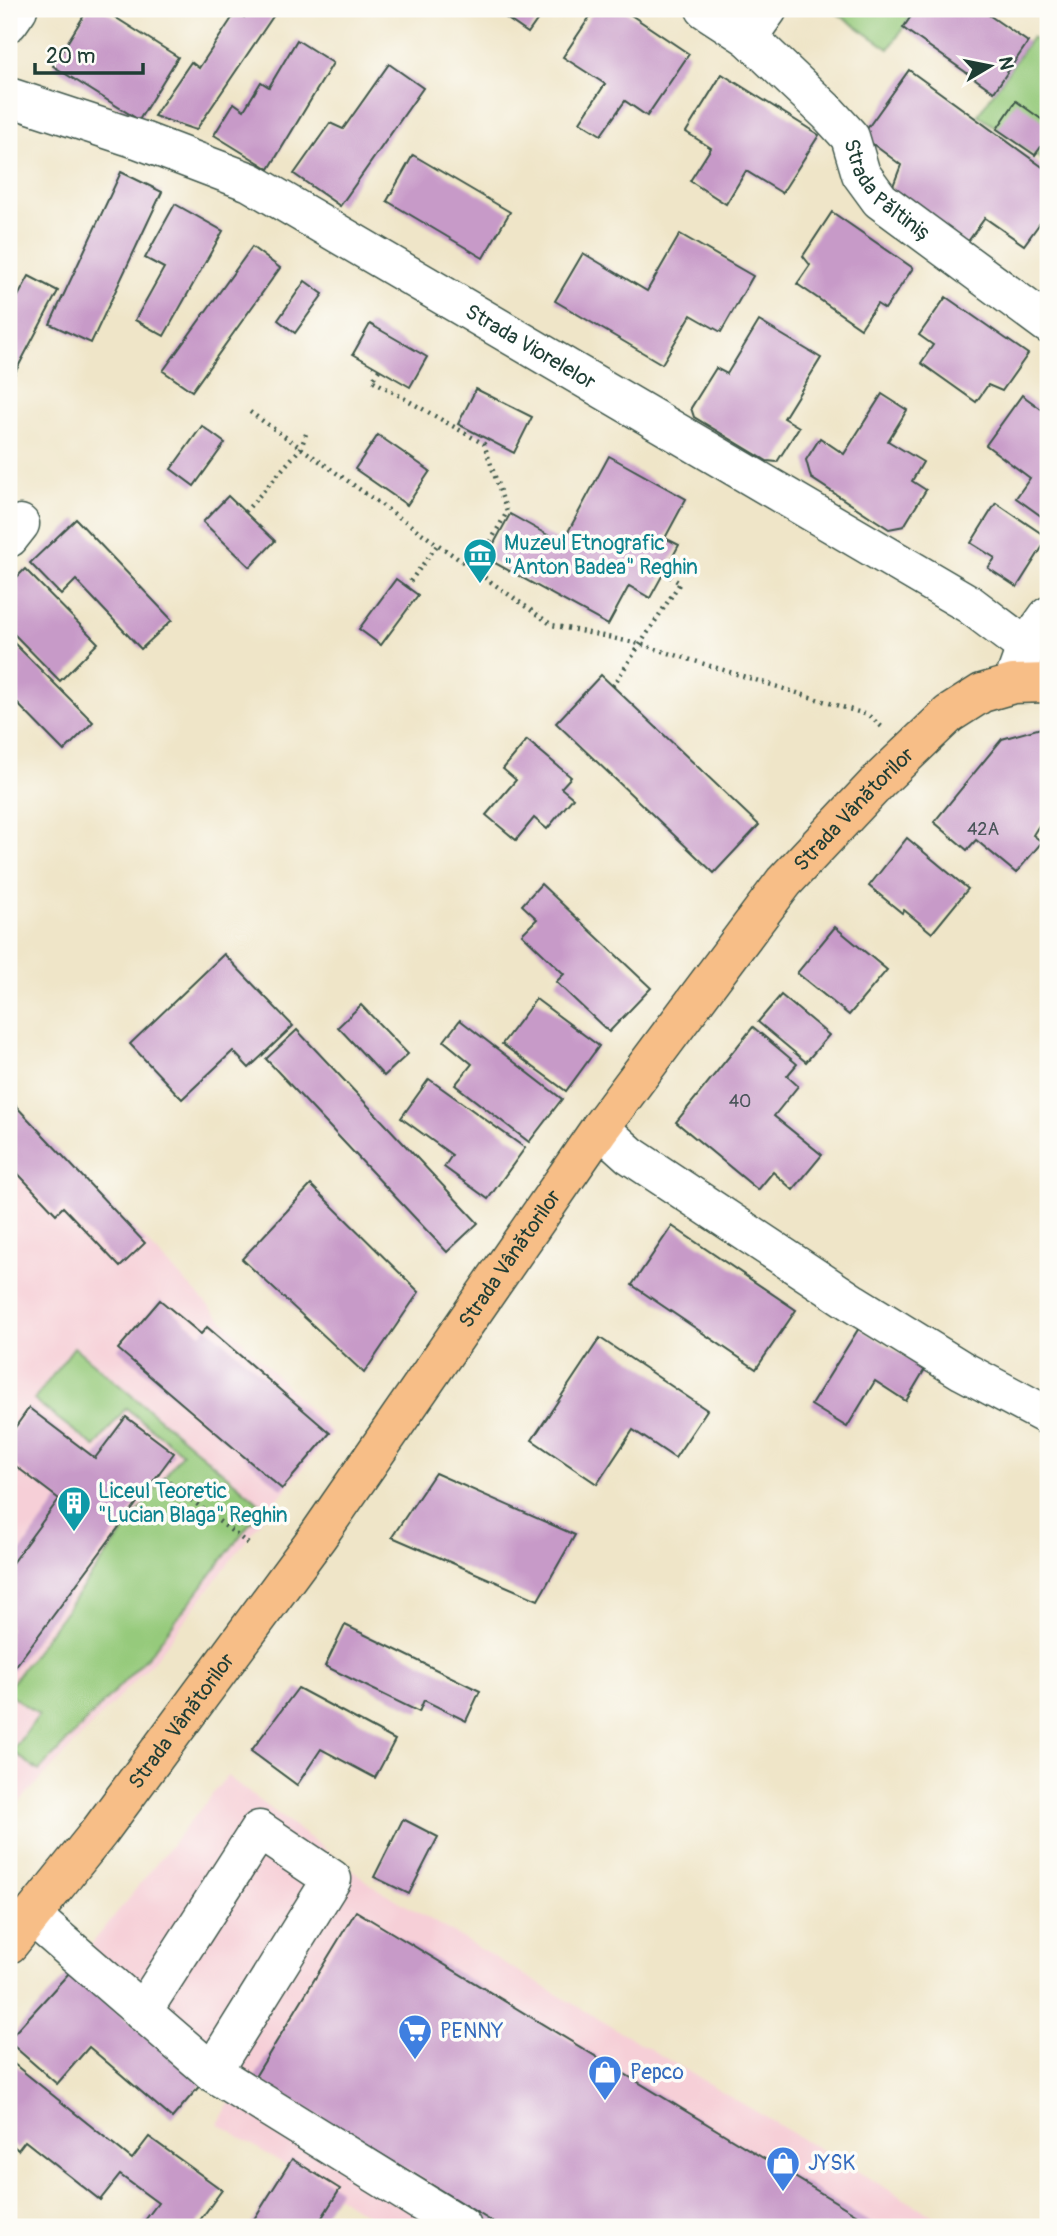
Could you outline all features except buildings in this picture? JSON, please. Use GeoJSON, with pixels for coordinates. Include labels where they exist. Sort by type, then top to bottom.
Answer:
{"type":"FeatureCollection","features":[{"type":"Feature","properties":{"kind":"main road","name":"Strada Vânătorilor"},"geometry":{"type":"LineString","coordinates":[[21,1931],[100,1831],[318,1536],[600,1128],[793,872],[879,781],[949,714],[982,694],[1031,684]]}},
{"type":"Feature","properties":{"kind":"street"},"geometry":{"type":"LineString","coordinates":[[9,22],[18,9]]}},
{"type":"Feature","properties":{"kind":"street","name":"Strada Păltiniș"},"geometry":{"type":"LineString","coordinates":[[705,9],[758,23],[850,137],[861,174],[880,200],[1048,324]]}},
{"type":"Feature","properties":{"kind":"street","name":"Strada Viorelelor"},"geometry":{"type":"LineString","coordinates":[[9,97],[140,140],[250,183],[969,604],[1026,647]]}},
{"type":"Feature","properties":{"kind":"street","name":"Strada Vânătorilor"},"geometry":{"type":"LineString","coordinates":[[1031,684],[1026,647],[1048,616]]}},
{"type":"Feature","properties":{"kind":"street"},"geometry":{"type":"LineString","coordinates":[[600,1128],[630,1155],[853,1303],[963,1371],[1048,1416]]}},
{"type":"Feature","properties":{"kind":"street"},"geometry":{"type":"LineString","coordinates":[[142,2011],[259,1829],[332,1879],[212,2072]]}},
{"type":"Feature","properties":{"kind":"street"},"geometry":{"type":"LineString","coordinates":[[21,1931],[142,2011],[212,2072],[462,2227]]}},
{"type":"Feature","properties":{"kind":"path"},"geometry":{"type":"LineString","coordinates":[[379,370],[372,380],[484,444],[507,512],[474,570]]}},
{"type":"Feature","properties":{"kind":"path"},"geometry":{"type":"LineString","coordinates":[[250,412],[552,625],[640,644],[868,715],[885,730]]}},
{"type":"Feature","properties":{"kind":"path"},"geometry":{"type":"LineString","coordinates":[[245,512],[301,448],[307,431]]}},
{"type":"Feature","properties":{"kind":"path"},"geometry":{"type":"LineString","coordinates":[[406,587],[438,544]]}},
{"type":"Feature","properties":{"kind":"path"},"geometry":{"type":"LineString","coordinates":[[613,687],[680,583],[664,573]]}},
{"type":"Feature","properties":{"kind":"path"},"geometry":{"type":"LineString","coordinates":[[158,1474],[251,1546]]}},
{"type":"Feature","properties":{"kind":"shaded area"},"geometry":{"type":"Polygon","coordinates":[[[9,1100],[332,1433],[156,1658],[9,1813],[9,1100]]]}},
{"type":"Feature","properties":{"kind":"shaded area"},"geometry":{"type":"Polygon","coordinates":[[[227,1776],[375,1887],[952,2227],[387,2227],[218,2124],[230,2102],[73,1967],[227,1776]]]}},
{"type":"Feature","properties":{"kind":"green space"},"geometry":{"type":"Polygon","coordinates":[[[831,9],[916,9],[889,49],[831,9]]]}},
{"type":"Feature","properties":{"kind":"green space"},"geometry":{"type":"Polygon","coordinates":[[[1032,37],[1048,49],[1048,164],[978,115],[1032,37]]]}},
{"type":"Feature","properties":{"kind":"green space"},"geometry":{"type":"Polygon","coordinates":[[[74,1347],[263,1506],[151,1653],[39,1771],[12,1751],[39,1715],[9,1694],[9,1687],[182,1453],[126,1408],[95,1447],[34,1400],[74,1347]]]}},
{"type":"Feature","properties":{"kind":"place","name":"Muzeul Etnografic \"Anton Badea\" Reghin"},"geometry":{"type":"Point","coordinates":[480,585]}},
{"type":"Feature","properties":{"kind":"place","name":"Liceul Teoretic \"Lucian Blaga\" Reghin"},"geometry":{"type":"Point","coordinates":[74,1533]}},
{"type":"Feature","properties":{"kind":"place","name":"PENNY"},"geometry":{"type":"Point","coordinates":[415,2061]}},
{"type":"Feature","properties":{"kind":"place","name":"Pepco"},"geometry":{"type":"Point","coordinates":[605,2102]}},
{"type":"Feature","properties":{"kind":"place","name":"JYSK"},"geometry":{"type":"Point","coordinates":[783,2193]}}]}
